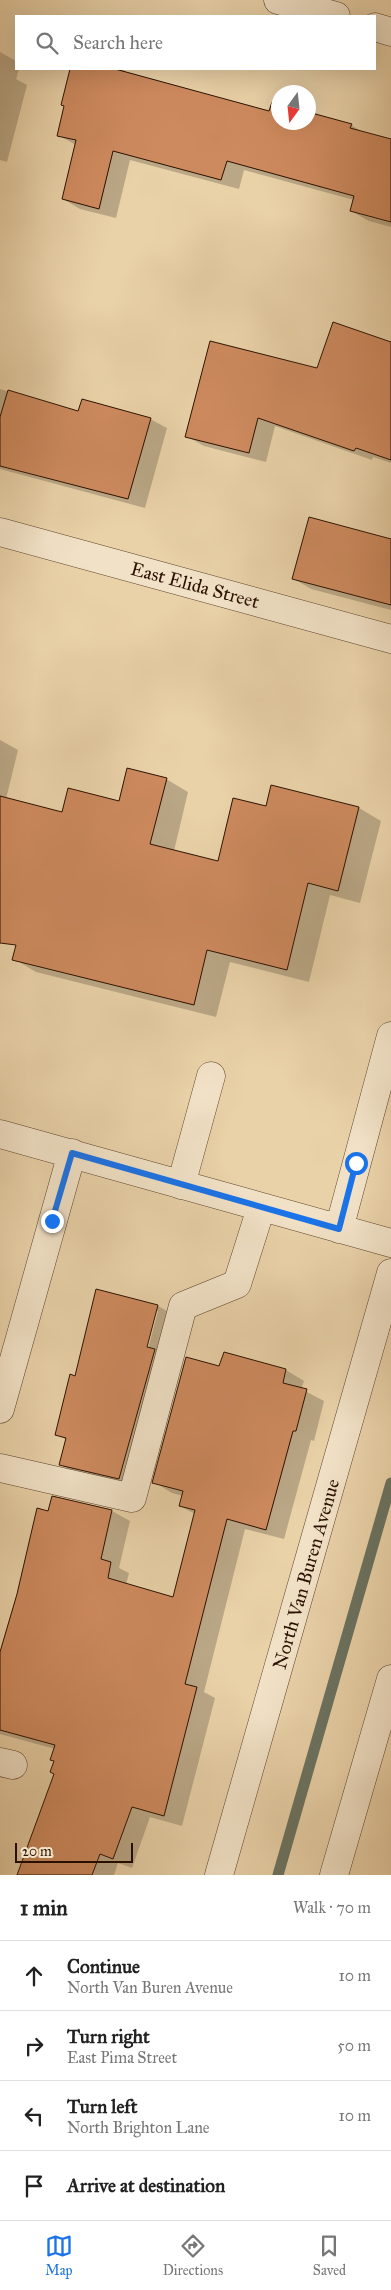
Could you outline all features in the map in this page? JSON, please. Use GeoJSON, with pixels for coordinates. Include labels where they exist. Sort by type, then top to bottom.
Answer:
{"type":"FeatureCollection","features":[{"type":"Feature","properties":{"kind":"street"},"geometry":{"type":"LineString","coordinates":[[278,0],[332,15]]}},
{"type":"Feature","properties":{"kind":"street"},"geometry":{"type":"LineString","coordinates":[[376,27],[391,32]]}},
{"type":"Feature","properties":{"kind":"street","name":"East Elida Street"},"geometry":{"type":"LineString","coordinates":[[0,532],[391,639]]}},
{"type":"Feature","properties":{"kind":"street"},"geometry":{"type":"LineString","coordinates":[[339,1229],[391,1036]]}},
{"type":"Feature","properties":{"kind":"street"},"geometry":{"type":"LineString","coordinates":[[181,1184],[211,1076]]}},
{"type":"Feature","properties":{"kind":"street"},"geometry":{"type":"LineString","coordinates":[[0,1134],[391,1243]]}},
{"type":"Feature","properties":{"kind":"street"},"geometry":{"type":"LineString","coordinates":[[0,1409],[72,1153]]}},
{"type":"Feature","properties":{"kind":"street"},"geometry":{"type":"LineString","coordinates":[[0,1468],[132,1498],[183,1306],[237,1284],[261,1208]]}},
{"type":"Feature","properties":{"kind":"street","name":"North Van Buren Avenue"},"geometry":{"type":"LineString","coordinates":[[219,1875],[391,1273]]}},
{"type":"Feature","properties":{"kind":"street"},"geometry":{"type":"LineString","coordinates":[[334,1875],[391,1679]]}},
{"type":"Feature","properties":{"kind":"building"},"geometry":{"type":"Polygon","coordinates":[[[70,70],[119,70],[269,111],[271,105],[271,130],[316,130],[316,114],[352,124],[350,128],[391,139],[391,222],[350,211],[354,196],[227,161],[221,180],[113,151],[99,209],[62,199],[76,140],[57,136],[64,106],[61,105],[70,70]]]}},
{"type":"Feature","properties":{"kind":"building"},"geometry":{"type":"Polygon","coordinates":[[[333,322],[391,342],[391,460],[356,448],[354,451],[258,418],[249,453],[185,437],[210,341],[317,368],[333,322]]]}},
{"type":"Feature","properties":{"kind":"building"},"geometry":{"type":"Polygon","coordinates":[[[8,390],[78,411],[82,399],[151,418],[128,499],[0,466],[0,417],[8,390]]]}},
{"type":"Feature","properties":{"kind":"building"},"geometry":{"type":"Polygon","coordinates":[[[309,517],[391,539],[391,605],[292,579],[309,517]]]}},
{"type":"Feature","properties":{"kind":"building"},"geometry":{"type":"Polygon","coordinates":[[[127,768],[167,778],[150,844],[218,861],[233,798],[266,806],[271,785],[359,807],[338,891],[308,883],[287,970],[207,950],[194,1005],[12,960],[16,945],[0,943],[0,796],[62,812],[68,788],[119,801],[127,768]]]}},
{"type":"Feature","properties":{"kind":"building"},"geometry":{"type":"Polygon","coordinates":[[[96,1289],[158,1305],[147,1347],[155,1349],[119,1479],[59,1465],[66,1438],[55,1435],[70,1374],[75,1376],[96,1289]]]}},
{"type":"Feature","properties":{"kind":"building"},"geometry":{"type":"Polygon","coordinates":[[[224,1352],[286,1369],[283,1383],[307,1389],[296,1431],[293,1431],[266,1530],[227,1519],[185,1684],[197,1687],[164,1816],[132,1807],[113,1859],[100,1854],[92,1875],[17,1875],[54,1774],[50,1772],[54,1761],[50,1760],[55,1745],[0,1730],[0,1652],[17,1594],[37,1508],[48,1511],[52,1496],[112,1510],[101,1559],[111,1562],[108,1578],[173,1597],[195,1510],[179,1506],[183,1491],[152,1483],[186,1357],[219,1366],[224,1352]]]}},
{"type":"Feature","properties":{"kind":"waterway"},"geometry":{"type":"LineString","coordinates":[[278,1875],[391,1483]]}},
{"type":"Feature","properties":{"kind":"route"},"geometry":{"type":"LineString","coordinates":[[52,1221],[72,1153],[339,1229],[356,1163]]}}]}
